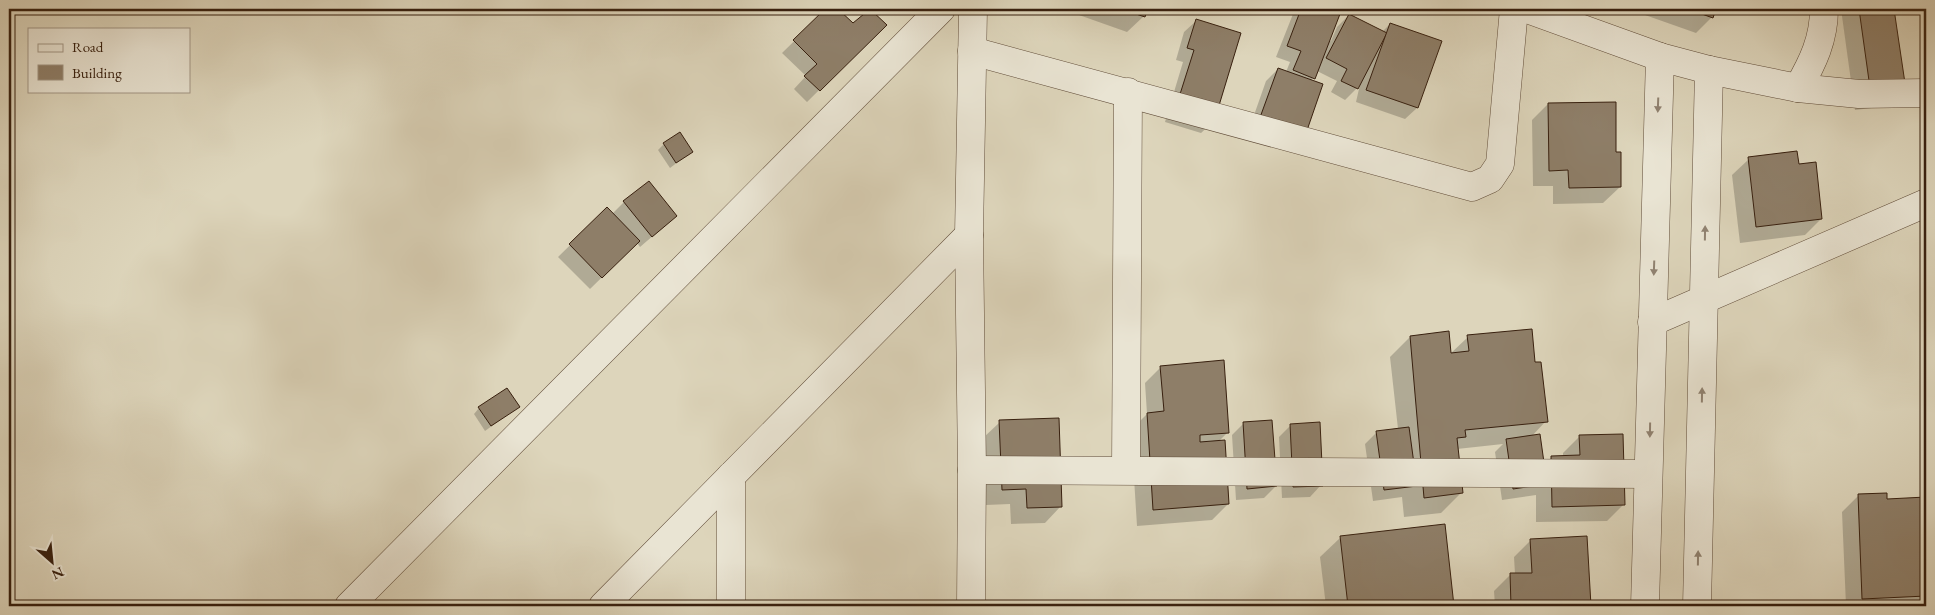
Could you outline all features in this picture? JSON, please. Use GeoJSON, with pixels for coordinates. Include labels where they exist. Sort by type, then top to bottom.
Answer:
{"type":"FeatureCollection","features":[{"type":"Feature","properties":{"kind":"street"},"geometry":{"type":"LineString","coordinates":[[349,606],[941,9]]}},
{"type":"Feature","properties":{"kind":"street"},"geometry":{"type":"LineString","coordinates":[[971,606],[972,470],[969,235],[973,9]]}},
{"type":"Feature","properties":{"kind":"street"},"geometry":{"type":"LineString","coordinates":[[972,51],[1472,186],[1490,179],[1500,164],[1514,9]]}},
{"type":"Feature","properties":{"kind":"street"},"geometry":{"type":"LineString","coordinates":[[1527,9],[1660,56],[1709,70],[1798,88],[1859,94],[1926,93]]}},
{"type":"Feature","properties":{"kind":"street"},"geometry":{"type":"LineString","coordinates":[[1798,88],[1815,60],[1824,28],[1824,9]]}},
{"type":"Feature","properties":{"kind":"street"},"geometry":{"type":"LineString","coordinates":[[1645,606],[1660,56]]}},
{"type":"Feature","properties":{"kind":"street"},"geometry":{"type":"LineString","coordinates":[[1697,606],[1709,70]]}},
{"type":"Feature","properties":{"kind":"street"},"geometry":{"type":"LineString","coordinates":[[1126,470],[1128,92]]}},
{"type":"Feature","properties":{"kind":"street"},"geometry":{"type":"LineString","coordinates":[[1652,322],[1926,203]]}},
{"type":"Feature","properties":{"kind":"street"},"geometry":{"type":"LineString","coordinates":[[603,606],[969,235]]}},
{"type":"Feature","properties":{"kind":"street"},"geometry":{"type":"LineString","coordinates":[[972,470],[1648,474]]}},
{"type":"Feature","properties":{"kind":"street"},"geometry":{"type":"LineString","coordinates":[[730,476],[731,606]]}},
{"type":"Feature","properties":{"kind":"building"},"geometry":{"type":"Polygon","coordinates":[[[825,9],[838,9],[853,23],[870,9],[887,25],[820,91],[804,76],[817,64],[793,40],[825,9]]]}},
{"type":"Feature","properties":{"kind":"building"},"geometry":{"type":"Polygon","coordinates":[[[1121,9],[1148,9],[1145,17],[1121,9]]]}},
{"type":"Feature","properties":{"kind":"building"},"geometry":{"type":"Polygon","coordinates":[[[1301,9],[1325,9],[1340,14],[1315,79],[1293,70],[1301,51],[1287,46],[1301,9]]]}},
{"type":"Feature","properties":{"kind":"building"},"geometry":{"type":"Polygon","coordinates":[[[1688,9],[1716,9],[1713,18],[1688,9]]]}},
{"type":"Feature","properties":{"kind":"building"},"geometry":{"type":"Polygon","coordinates":[[[1859,9],[1894,9],[1906,90],[1871,95],[1859,9]]]}},
{"type":"Feature","properties":{"kind":"building"},"geometry":{"type":"Polygon","coordinates":[[[1349,14],[1387,33],[1358,89],[1341,81],[1347,69],[1326,58],[1349,14]]]}},
{"type":"Feature","properties":{"kind":"building"},"geometry":{"type":"Polygon","coordinates":[[[1196,19],[1241,33],[1214,122],[1175,110],[1194,50],[1187,48],[1196,19]]]}},
{"type":"Feature","properties":{"kind":"building"},"geometry":{"type":"Polygon","coordinates":[[[1390,23],[1442,41],[1418,108],[1366,90],[1390,23]]]}},
{"type":"Feature","properties":{"kind":"building"},"geometry":{"type":"Polygon","coordinates":[[[1278,68],[1323,84],[1304,139],[1258,123],[1278,68]]]}},
{"type":"Feature","properties":{"kind":"building"},"geometry":{"type":"Polygon","coordinates":[[[1616,102],[1616,152],[1621,152],[1621,187],[1569,188],[1568,170],[1549,171],[1548,103],[1616,102]]]}},
{"type":"Feature","properties":{"kind":"building"},"geometry":{"type":"Polygon","coordinates":[[[680,132],[693,152],[676,163],[663,143],[680,132]]]}},
{"type":"Feature","properties":{"kind":"building"},"geometry":{"type":"Polygon","coordinates":[[[1797,151],[1799,164],[1816,162],[1822,219],[1756,227],[1748,157],[1797,151]]]}},
{"type":"Feature","properties":{"kind":"building"},"geometry":{"type":"Polygon","coordinates":[[[649,181],[677,216],[652,237],[623,201],[649,181]]]}},
{"type":"Feature","properties":{"kind":"building"},"geometry":{"type":"Polygon","coordinates":[[[607,207],[640,241],[602,278],[569,244],[607,207]]]}},
{"type":"Feature","properties":{"kind":"building"},"geometry":{"type":"Polygon","coordinates":[[[1532,329],[1535,362],[1541,362],[1548,422],[1465,430],[1466,437],[1457,438],[1463,493],[1424,498],[1410,336],[1449,331],[1451,353],[1469,351],[1467,335],[1532,329]]]}},
{"type":"Feature","properties":{"kind":"building"},"geometry":{"type":"Polygon","coordinates":[[[1224,360],[1229,433],[1200,435],[1200,442],[1225,440],[1229,504],[1153,510],[1147,413],[1164,411],[1160,366],[1224,360]]]}},
{"type":"Feature","properties":{"kind":"building"},"geometry":{"type":"Polygon","coordinates":[[[507,388],[520,407],[491,426],[478,407],[507,388]]]}},
{"type":"Feature","properties":{"kind":"building"},"geometry":{"type":"Polygon","coordinates":[[[1059,418],[1062,507],[1027,508],[1026,489],[1002,490],[999,420],[1059,418]]]}},
{"type":"Feature","properties":{"kind":"building"},"geometry":{"type":"Polygon","coordinates":[[[1272,420],[1277,486],[1247,489],[1243,422],[1272,420]]]}},
{"type":"Feature","properties":{"kind":"building"},"geometry":{"type":"Polygon","coordinates":[[[1320,422],[1323,486],[1293,487],[1290,424],[1320,422]]]}},
{"type":"Feature","properties":{"kind":"building"},"geometry":{"type":"Polygon","coordinates":[[[1409,427],[1417,486],[1384,490],[1376,431],[1409,427]]]}},
{"type":"Feature","properties":{"kind":"building"},"geometry":{"type":"Polygon","coordinates":[[[1540,434],[1547,484],[1513,489],[1506,439],[1540,434]]]}},
{"type":"Feature","properties":{"kind":"building"},"geometry":{"type":"Polygon","coordinates":[[[1623,434],[1625,505],[1552,507],[1551,456],[1580,455],[1579,435],[1623,434]]]}},
{"type":"Feature","properties":{"kind":"building"},"geometry":{"type":"Polygon","coordinates":[[[1887,493],[1887,499],[1926,497],[1926,596],[1862,599],[1858,494],[1887,493]]]}},
{"type":"Feature","properties":{"kind":"building"},"geometry":{"type":"Polygon","coordinates":[[[1445,524],[1454,606],[1348,606],[1340,536],[1445,524]]]}},
{"type":"Feature","properties":{"kind":"building"},"geometry":{"type":"Polygon","coordinates":[[[1587,536],[1591,606],[1511,606],[1510,573],[1532,573],[1530,539],[1587,536]]]}}]}
